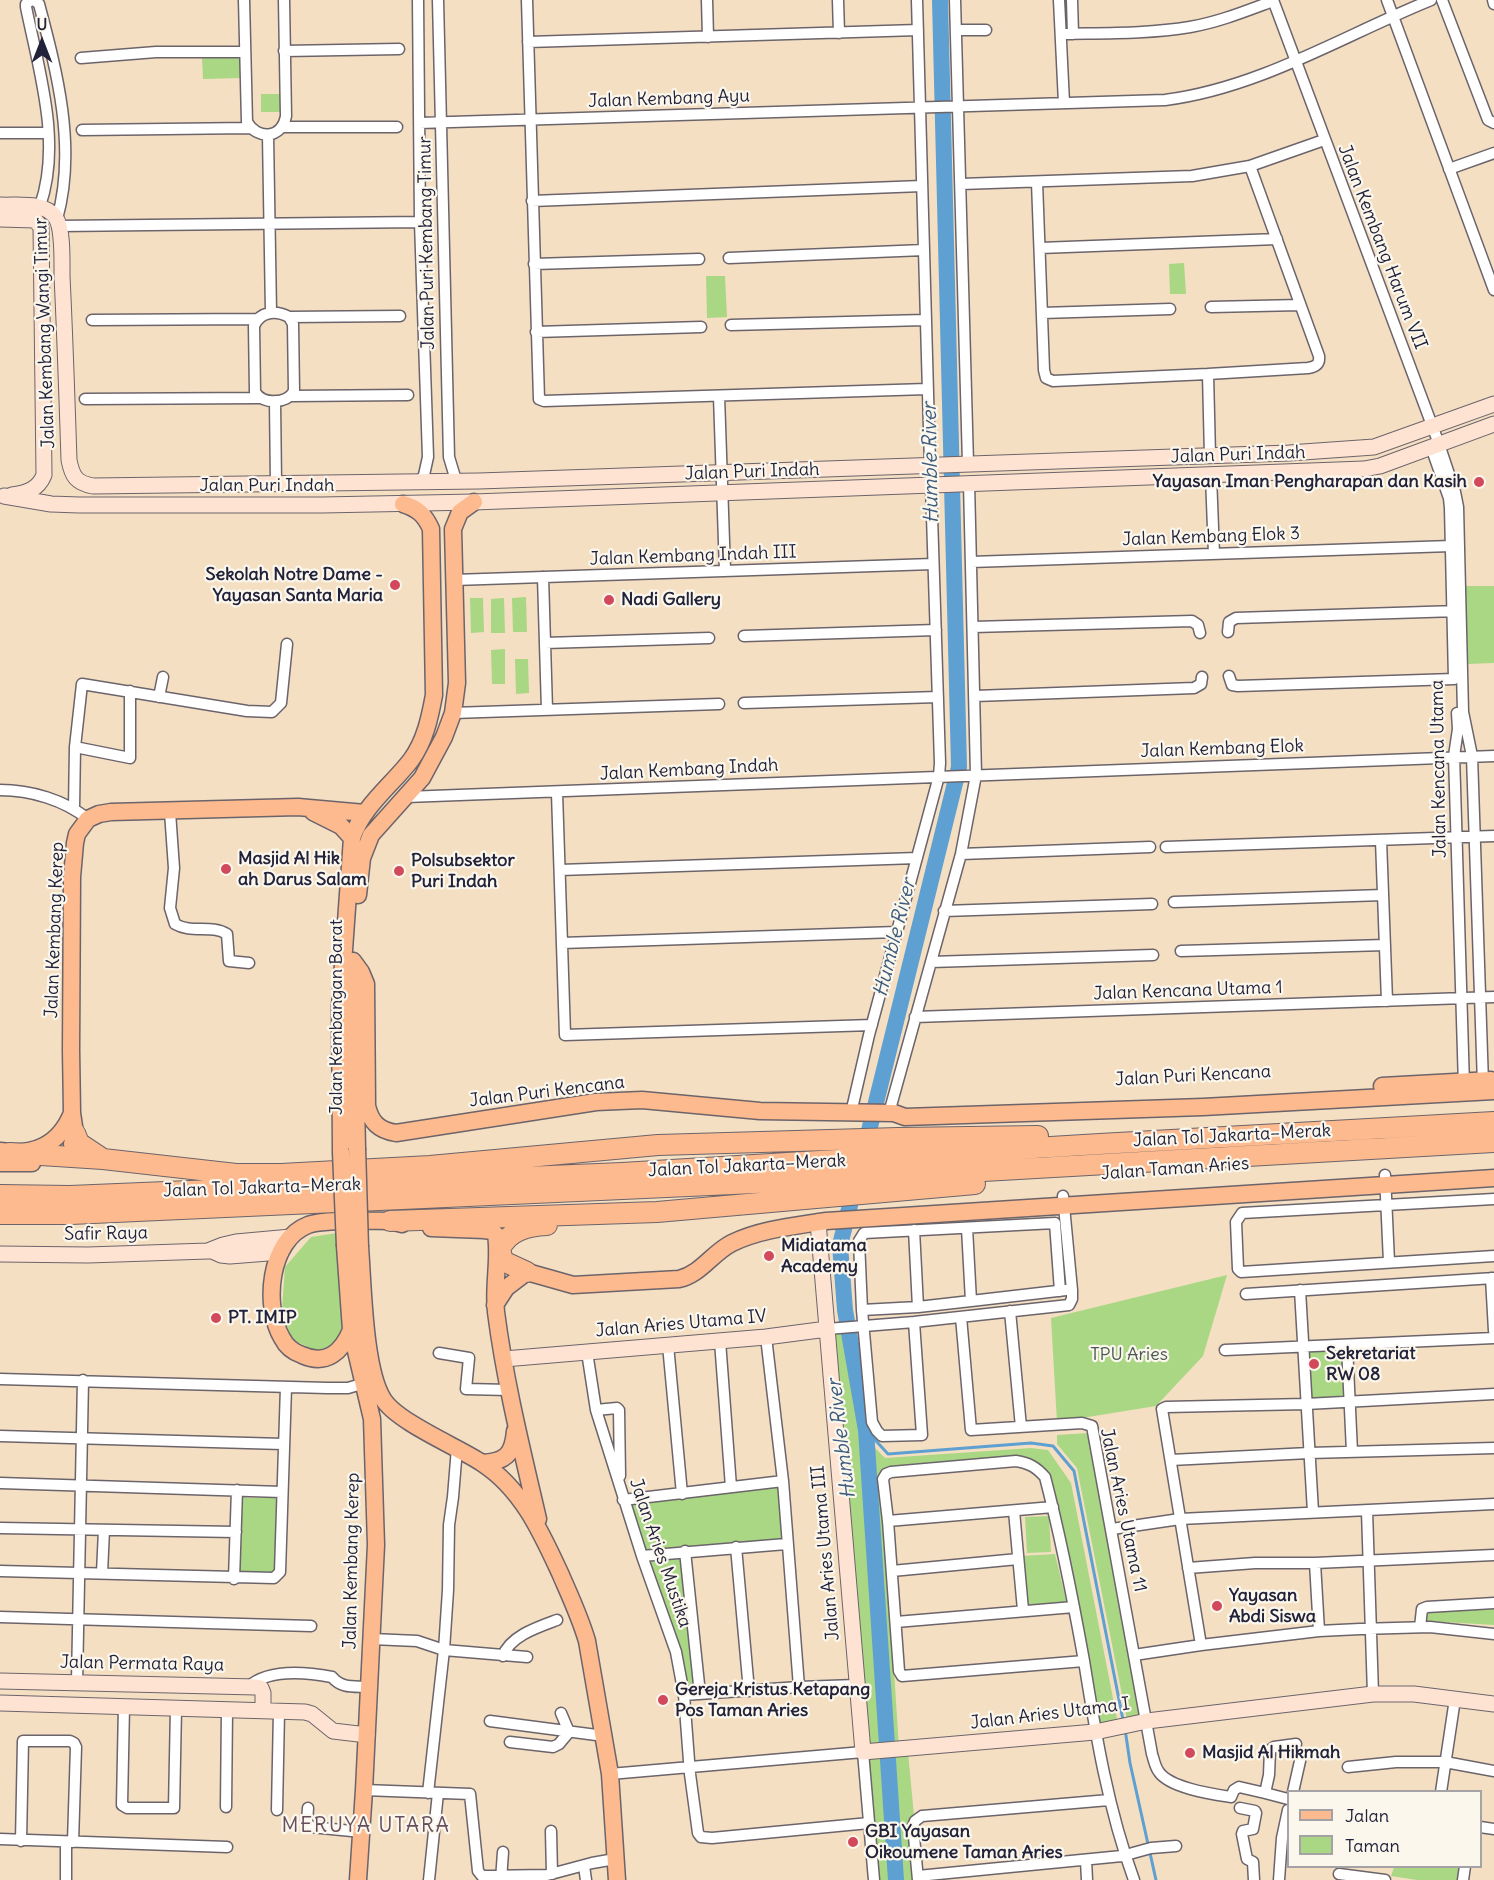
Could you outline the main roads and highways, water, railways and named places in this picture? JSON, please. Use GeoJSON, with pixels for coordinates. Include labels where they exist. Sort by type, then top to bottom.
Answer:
{"type":"FeatureCollection","features":[{"type":"Feature","properties":{"kind":"highway","name":"Jalan Tol Jakarta–Merak"},"geometry":{"type":"LineString","coordinates":[[0,1214],[83,1214],[843,1170],[1100,1144],[1494,1122]]}},
{"type":"Feature","properties":{"kind":"highway"},"geometry":{"type":"LineString","coordinates":[[75,1133],[79,1143],[102,1159]]}},
{"type":"Feature","properties":{"kind":"highway"},"geometry":{"type":"LineString","coordinates":[[3,1156],[102,1159],[236,1174],[281,1174],[430,1166],[658,1145],[847,1140],[897,1165]]}},
{"type":"Feature","properties":{"kind":"highway","name":"Jalan Tol Jakarta–Merak"},"geometry":{"type":"LineString","coordinates":[[897,1165],[1038,1179],[1128,1174],[1154,1169],[1166,1160],[1494,1142]]}},
{"type":"Feature","properties":{"kind":"highway"},"geometry":{"type":"LineString","coordinates":[[390,1221],[657,1212],[828,1197],[897,1165]]}},
{"type":"Feature","properties":{"kind":"highway","name":"Jalan Tol Jakarta–Merak"},"geometry":{"type":"LineString","coordinates":[[0,1195],[70,1196],[622,1173],[843,1170]]}},
{"type":"Feature","properties":{"kind":"highway"},"geometry":{"type":"LineString","coordinates":[[526,1272],[503,1261],[500,1253],[501,1245],[510,1234],[526,1228],[554,1225],[603,1226],[666,1223],[725,1215],[785,1200]]}},
{"type":"Feature","properties":{"kind":"main road"},"geometry":{"type":"LineString","coordinates":[[0,205],[37,213]]}},
{"type":"Feature","properties":{"kind":"main road","name":"Jalan Kembang Wangi Timur"},"geometry":{"type":"LineString","coordinates":[[2,496],[28,492],[39,485],[44,475],[41,227],[37,213],[49,211],[58,222],[66,347],[69,459],[72,474],[77,481]]}},
{"type":"Feature","properties":{"kind":"main road"},"geometry":{"type":"LineString","coordinates":[[0,219],[37,213]]}},
{"type":"Feature","properties":{"kind":"main road"},"geometry":{"type":"LineString","coordinates":[[44,365],[66,347]]}},
{"type":"Feature","properties":{"kind":"main road","name":"Jalan Puri Indah"},"geometry":{"type":"LineString","coordinates":[[77,481],[93,486],[420,482],[1210,456],[1374,447],[1494,404]]}},
{"type":"Feature","properties":{"kind":"main road","name":"Jalan Puri Indah"},"geometry":{"type":"LineString","coordinates":[[2,496],[51,504],[79,505],[403,504],[1364,469],[1380,466],[1494,424]]}},
{"type":"Feature","properties":{"kind":"main road","name":"Jalan Kembangan Barat"},"geometry":{"type":"LineString","coordinates":[[349,1150],[353,961],[360,877],[365,847],[378,825],[422,778],[460,713],[456,695],[453,529],[460,512],[474,502]]}},
{"type":"Feature","properties":{"kind":"main road","name":"Jalan Kembangan Barat"},"geometry":{"type":"LineString","coordinates":[[353,1246],[340,1006],[352,838],[365,813],[416,752],[430,717],[434,695],[431,529],[421,512],[403,504]]}},
{"type":"Feature","properties":{"kind":"main road"},"geometry":{"type":"LineString","coordinates":[[432,561],[434,556],[442,552],[451,556],[453,560]]}},
{"type":"Feature","properties":{"kind":"main road"},"geometry":{"type":"LineString","coordinates":[[434,695],[437,689],[445,685],[450,686],[456,695]]}},
{"type":"Feature","properties":{"kind":"main road"},"geometry":{"type":"LineString","coordinates":[[298,807],[365,813]]}},
{"type":"Feature","properties":{"kind":"main road"},"geometry":{"type":"LineString","coordinates":[[298,807],[329,819],[341,826],[352,838]]}},
{"type":"Feature","properties":{"kind":"main road","name":"Jalan Kembang Kerep"},"geometry":{"type":"LineString","coordinates":[[75,1133],[72,1113],[72,877],[77,834],[88,819],[111,812],[298,807]]}},
{"type":"Feature","properties":{"kind":"main road","name":"Jalan Puri Kencana"},"geometry":{"type":"LineString","coordinates":[[353,961],[366,984],[367,1106],[376,1126],[396,1133],[596,1102],[642,1100],[760,1111],[889,1113],[905,1108],[1488,1086]]}},
{"type":"Feature","properties":{"kind":"main road"},"geometry":{"type":"LineString","coordinates":[[3,1156],[39,1149],[49,1144],[67,1127],[72,1113]]}},
{"type":"Feature","properties":{"kind":"main road"},"geometry":{"type":"LineString","coordinates":[[62,1157],[70,1148],[75,1133]]}},
{"type":"Feature","properties":{"kind":"main road","name":"Jalan Taman Aries"},"geometry":{"type":"LineString","coordinates":[[526,1272],[573,1285],[679,1279],[690,1276],[729,1244],[751,1235],[822,1222],[858,1218],[1062,1212],[1494,1168]]}},
{"type":"Feature","properties":{"kind":"main road","name":"Jalan Taman Aries"},"geometry":{"type":"LineString","coordinates":[[1385,1180],[1494,1178]]}},
{"type":"Feature","properties":{"kind":"main road"},"geometry":{"type":"LineString","coordinates":[[351,1330],[341,1349],[323,1359],[309,1358],[287,1346],[277,1328],[271,1300],[273,1274],[281,1252],[291,1237],[300,1229],[313,1223],[390,1221],[416,1226],[484,1230],[494,1233],[496,1238],[495,1305],[515,1427],[542,1534]]}},
{"type":"Feature","properties":{"kind":"main road","name":"Jalan Aries Utama III"},"geometry":{"type":"LineString","coordinates":[[822,1222],[856,1685],[869,1751]]}},
{"type":"Feature","properties":{"kind":"main road","name":"Safir Raya"},"geometry":{"type":"LineString","coordinates":[[0,1254],[88,1255],[212,1251],[236,1242],[291,1237]]}},
{"type":"Feature","properties":{"kind":"main road"},"geometry":{"type":"LineString","coordinates":[[353,1246],[374,1375],[386,1403],[393,1412],[406,1420],[482,1462],[508,1485],[527,1509],[542,1534],[582,1624],[610,1774],[617,1880]]}},
{"type":"Feature","properties":{"kind":"main road","name":"Jalan Kembang Kerep"},"geometry":{"type":"LineString","coordinates":[[353,1246],[351,1330],[372,1419],[376,1545],[358,1880]]}},
{"type":"Feature","properties":{"kind":"main road","name":"Safir Raya"},"geometry":{"type":"LineString","coordinates":[[212,1251],[221,1256],[281,1252]]}},
{"type":"Feature","properties":{"kind":"main road"},"geometry":{"type":"LineString","coordinates":[[495,1305],[503,1291],[526,1272]]}},
{"type":"Feature","properties":{"kind":"main road","name":"Jalan Aries Utama IV"},"geometry":{"type":"LineString","coordinates":[[504,1359],[766,1337],[829,1329]]}},
{"type":"Feature","properties":{"kind":"main road"},"geometry":{"type":"LineString","coordinates":[[373,1455],[376,1437],[384,1426],[394,1420],[406,1420]]}},
{"type":"Feature","properties":{"kind":"main road"},"geometry":{"type":"LineString","coordinates":[[482,1462],[500,1461],[507,1455],[514,1440],[515,1427]]}},
{"type":"Feature","properties":{"kind":"main road","name":"Jalan Permata Raya"},"geometry":{"type":"LineString","coordinates":[[0,1681],[261,1688],[263,1710]]}},
{"type":"Feature","properties":{"kind":"main road","name":"Jalan Aries Utama I"},"geometry":{"type":"LineString","coordinates":[[869,1751],[1103,1731],[1140,1723],[1373,1694],[1394,1693],[1494,1704]]}},
{"type":"Feature","properties":{"kind":"main road"},"geometry":{"type":"LineString","coordinates":[[0,1703],[309,1713],[333,1731],[367,1735]]}},
{"type":"Feature","properties":{"kind":"waterway","name":"Humble River"},"geometry":{"type":"LineString","coordinates":[[864,1151],[959,767],[940,0]]}},
{"type":"Feature","properties":{"kind":"waterway","name":"Humble River"},"geometry":{"type":"LineString","coordinates":[[855,1185],[840,1245],[845,1310],[866,1430],[896,1880]]}},
{"type":"Feature","properties":{"kind":"waterway"},"geometry":{"type":"LineString","coordinates":[[866,1430],[888,1454],[1031,1443],[1053,1446],[1074,1471],[1123,1720]]}},
{"type":"Feature","properties":{"kind":"waterway"},"geometry":{"type":"LineString","coordinates":[[1125,1729],[1130,1763],[1156,1880]]}},
{"type":"Feature","properties":{"kind":"place","name":"Yayasan Iman Pengharapan dan Kasih"},"geometry":{"type":"Point","coordinates":[1479,482]}},
{"type":"Feature","properties":{"kind":"place","name":"Sekolah Notre Dame - Yayasan Santa Maria"},"geometry":{"type":"Point","coordinates":[395,585]}},
{"type":"Feature","properties":{"kind":"place","name":"Nadi Gallery"},"geometry":{"type":"Point","coordinates":[609,600]}},
{"type":"Feature","properties":{"kind":"place","name":"Masjid Al Hik ah Darus Salam"},"geometry":{"type":"Point","coordinates":[226,869]}},
{"type":"Feature","properties":{"kind":"place","name":"Polsubsektor Puri Indah"},"geometry":{"type":"Point","coordinates":[399,871]}},
{"type":"Feature","properties":{"kind":"place","name":"Midiatama Academy"},"geometry":{"type":"Point","coordinates":[769,1256]}},
{"type":"Feature","properties":{"kind":"place","name":"PT. IMIP"},"geometry":{"type":"Point","coordinates":[216,1318]}},
{"type":"Feature","properties":{"kind":"place","name":"Sekretariat RW 08"},"geometry":{"type":"Point","coordinates":[1314,1364]}},
{"type":"Feature","properties":{"kind":"place","name":"Yayasan Abdi Siswa"},"geometry":{"type":"Point","coordinates":[1217,1606]}},
{"type":"Feature","properties":{"kind":"place","name":"Gereja Kristus Ketapang Pos Taman Aries"},"geometry":{"type":"Point","coordinates":[663,1700]}},
{"type":"Feature","properties":{"kind":"place","name":"Masjid Al Hikmah"},"geometry":{"type":"Point","coordinates":[1190,1753]}},
{"type":"Feature","properties":{"kind":"place","name":"GBI Yayasan Oikoumene Taman Aries"},"geometry":{"type":"Point","coordinates":[853,1842]}},
{"type":"Feature","properties":{"kind":"district","name":"MERUYA UTARA"},"geometry":{"type":"Point","coordinates":[366,1826]}},
{"type":"Feature","properties":{"kind":"park label","name":"TPU Aries"},"geometry":{"type":"Point","coordinates":[1129,1355]}}]}
